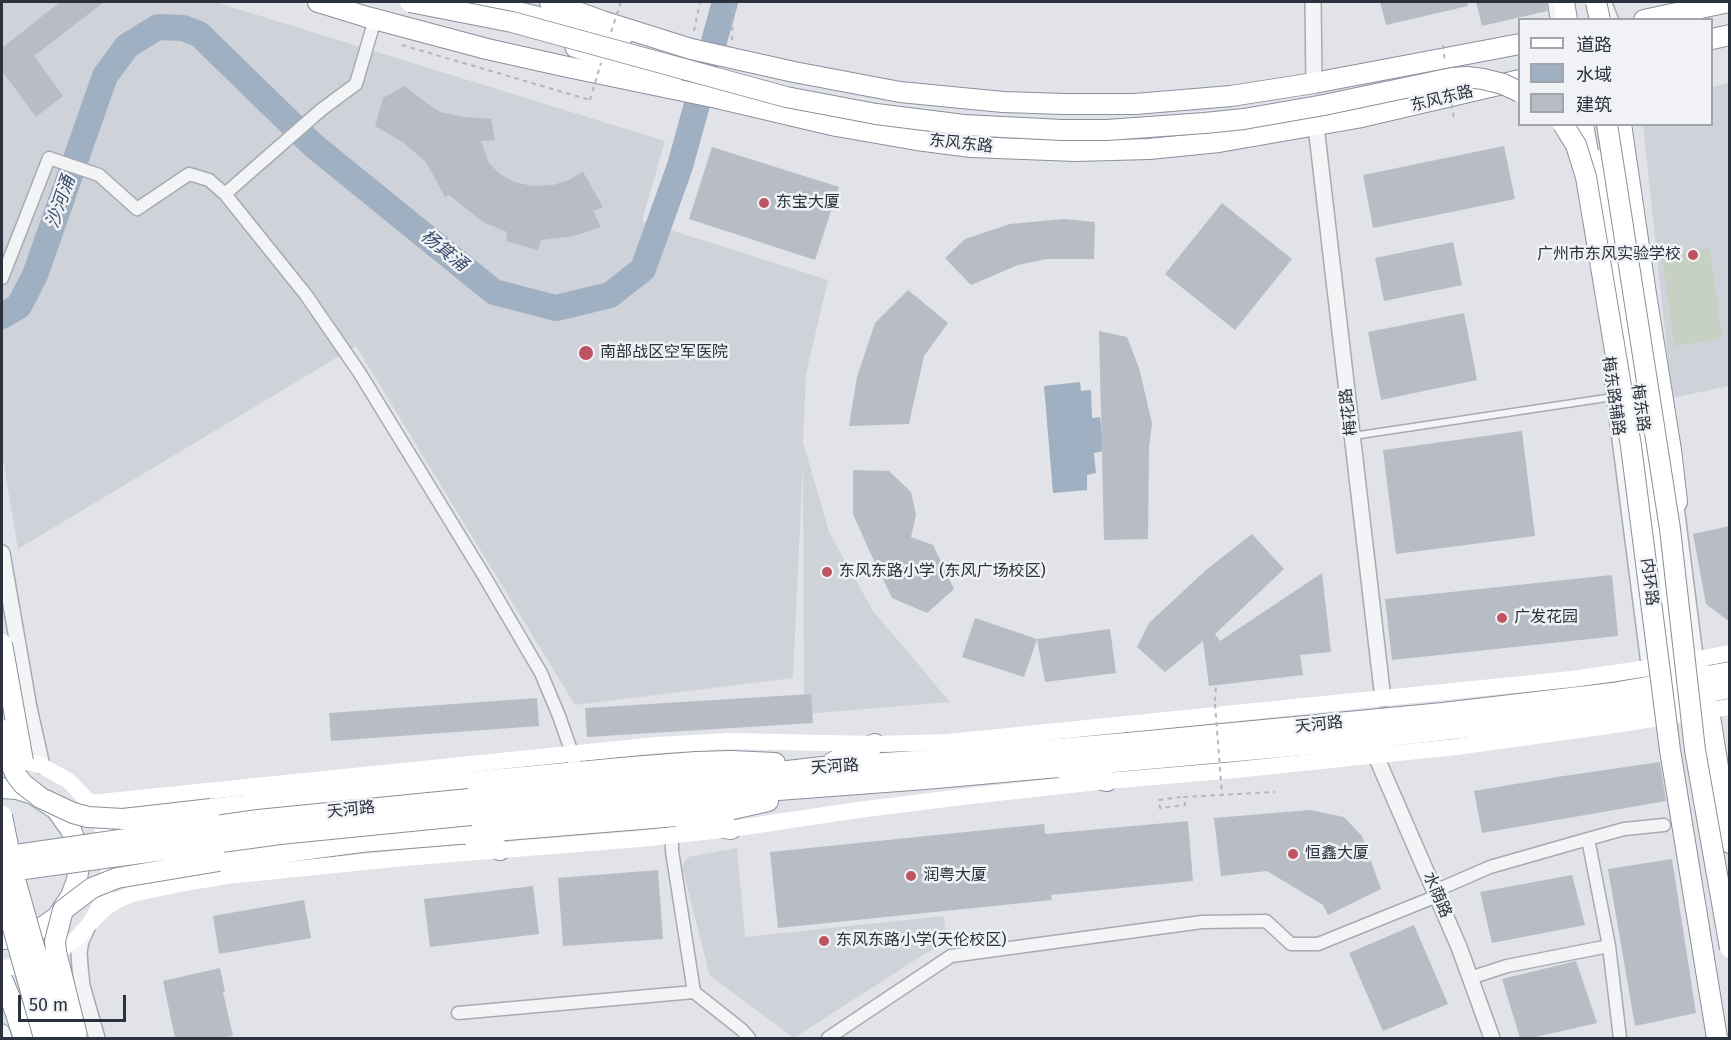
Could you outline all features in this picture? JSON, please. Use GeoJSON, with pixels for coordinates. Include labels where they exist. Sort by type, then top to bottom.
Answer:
{"type":"FeatureCollection","features":[{"type":"Feature","properties":{"kind":"highway","name":"东风东路"},"geometry":{"type":"LineString","coordinates":[[318,2],[487,49],[689,90],[786,115],[946,144],[1002,148],[1076,151],[1173,147],[1219,142],[1399,109],[1518,80]]}},
{"type":"Feature","properties":{"kind":"highway"},"geometry":{"type":"LineString","coordinates":[[412,2],[523,25],[786,97],[876,114],[964,125],[1073,130],[1126,129],[1205,123],[1244,119],[1324,105],[1452,78],[1467,77],[1483,79],[1518,91]]}},
{"type":"Feature","properties":{"kind":"highway"},"geometry":{"type":"LineString","coordinates":[[550,2],[691,49],[850,84],[900,92],[1014,102],[1165,103],[1231,96],[1314,83],[1518,44]]}},
{"type":"Feature","properties":{"kind":"highway"},"geometry":{"type":"LineString","coordinates":[[1564,2],[1567,18]]}},
{"type":"Feature","properties":{"kind":"highway"},"geometry":{"type":"LineString","coordinates":[[1591,18],[1592,2]]}},
{"type":"Feature","properties":{"kind":"highway"},"geometry":{"type":"LineString","coordinates":[[1592,2],[1599,18]]}},
{"type":"Feature","properties":{"kind":"highway"},"geometry":{"type":"LineString","coordinates":[[1653,18],[1729,2]]}},
{"type":"Feature","properties":{"kind":"highway"},"geometry":{"type":"LineString","coordinates":[[1713,39],[1730,35]]}},
{"type":"Feature","properties":{"kind":"highway"},"geometry":{"type":"LineString","coordinates":[[1564,126],[1576,145],[1586,177],[1631,446]]}},
{"type":"Feature","properties":{"kind":"highway","name":"内环路"},"geometry":{"type":"LineString","coordinates":[[1583,126],[1603,228],[1670,750],[1717,1038]]}},
{"type":"Feature","properties":{"kind":"highway","name":"内环路"},"geometry":{"type":"LineString","coordinates":[[1607,126],[1670,529],[1695,750],[1730,948]]}},
{"type":"Feature","properties":{"kind":"highway"},"geometry":{"type":"LineString","coordinates":[[1621,126],[1677,502]]}},
{"type":"Feature","properties":{"kind":"highway"},"geometry":{"type":"LineString","coordinates":[[2,644],[23,765],[41,798]]}},
{"type":"Feature","properties":{"kind":"highway","name":"天河路"},"geometry":{"type":"LineString","coordinates":[[2,857],[258,820],[468,816],[735,777],[822,767],[916,761],[1546,702],[1671,671],[1698,669],[1730,672]]}},
{"type":"Feature","properties":{"kind":"highway"},"geometry":{"type":"LineString","coordinates":[[1648,703],[1730,688]]}},
{"type":"Feature","properties":{"kind":"highway"},"geometry":{"type":"LineString","coordinates":[[1648,703],[1709,710],[1730,843]]}},
{"type":"Feature","properties":{"kind":"highway","name":"天河路"},"geometry":{"type":"LineString","coordinates":[[2,872],[280,834],[1336,742],[1542,719],[1648,703]]}},
{"type":"Feature","properties":{"kind":"highway"},"geometry":{"type":"LineString","coordinates":[[2,730],[16,775],[23,784],[49,803],[62,816],[77,846],[79,863],[77,880],[63,910],[55,941],[72,1036]]}},
{"type":"Feature","properties":{"kind":"highway"},"geometry":{"type":"LineString","coordinates":[[1336,742],[1375,754]]}},
{"type":"Feature","properties":{"kind":"highway"},"geometry":{"type":"LineString","coordinates":[[2,788],[25,791],[73,813],[88,817],[109,820],[136,819],[574,762],[719,761],[822,767],[875,744]]}},
{"type":"Feature","properties":{"kind":"highway"},"geometry":{"type":"LineString","coordinates":[[1052,768],[1107,781]]}},
{"type":"Feature","properties":{"kind":"highway"},"geometry":{"type":"LineString","coordinates":[[2,939],[34,933],[50,923],[92,888],[117,878],[219,861],[373,841],[468,816],[659,818],[733,809],[820,787]]}},
{"type":"Feature","properties":{"kind":"highway"},"geometry":{"type":"LineString","coordinates":[[273,801],[267,814],[265,834],[270,848],[275,853]]}},
{"type":"Feature","properties":{"kind":"highway"},"geometry":{"type":"LineString","coordinates":[[2,816],[17,887],[72,1036]]}},
{"type":"Feature","properties":{"kind":"highway"},"geometry":{"type":"LineString","coordinates":[[468,816],[500,850]]}},
{"type":"Feature","properties":{"kind":"highway"},"geometry":{"type":"LineString","coordinates":[[659,818],[731,829]]}},
{"type":"Feature","properties":{"kind":"highway"},"geometry":{"type":"LineString","coordinates":[[2,889],[44,1038]]}},
{"type":"Feature","properties":{"kind":"highway"},"geometry":{"type":"LineString","coordinates":[[2,979],[24,1038]]}},
{"type":"Feature","properties":{"kind":"highway"},"geometry":{"type":"LineString","coordinates":[[33,1038],[52,1027],[68,1027],[72,1036]]}},
{"type":"Feature","properties":{"kind":"main road"},"geometry":{"type":"LineString","coordinates":[[412,2],[552,40],[689,90]]}},
{"type":"Feature","properties":{"kind":"main road"},"geometry":{"type":"LineString","coordinates":[[478,2],[691,49]]}},
{"type":"Feature","properties":{"kind":"main road"},"geometry":{"type":"LineString","coordinates":[[1574,2],[1576,18]]}},
{"type":"Feature","properties":{"kind":"main road"},"geometry":{"type":"LineString","coordinates":[[1592,2],[1608,18]]}},
{"type":"Feature","properties":{"kind":"main road","name":"梅东路"},"geometry":{"type":"LineString","coordinates":[[1592,126],[1671,671]]}},
{"type":"Feature","properties":{"kind":"main road","name":"梅东路"},"geometry":{"type":"LineString","coordinates":[[1601,126],[1671,671]]}},
{"type":"Feature","properties":{"kind":"main road"},"geometry":{"type":"LineString","coordinates":[[1698,669],[1730,653]]}},
{"type":"Feature","properties":{"kind":"main road"},"geometry":{"type":"LineString","coordinates":[[90,803],[574,762],[657,745],[728,741],[875,744],[948,742],[1383,699],[1648,669],[1671,671]]}},
{"type":"Feature","properties":{"kind":"main road"},"geometry":{"type":"LineString","coordinates":[[90,922],[118,900],[150,889],[275,870],[731,829],[904,804],[1508,740],[1730,706]]}},
{"type":"Feature","properties":{"kind":"main road"},"geometry":{"type":"LineString","coordinates":[[2,759],[22,760],[42,766],[69,781],[90,803],[105,835],[109,872],[100,906],[77,938],[42,961],[2,968]]}},
{"type":"Feature","properties":{"kind":"street"},"geometry":{"type":"LineString","coordinates":[[304,2],[342,9]]}},
{"type":"Feature","properties":{"kind":"street"},"geometry":{"type":"LineString","coordinates":[[1313,2],[1314,83]]}},
{"type":"Feature","properties":{"kind":"street"},"geometry":{"type":"LineString","coordinates":[[1554,2],[1557,18]]}},
{"type":"Feature","properties":{"kind":"street"},"geometry":{"type":"LineString","coordinates":[[1605,2],[1609,18]]}},
{"type":"Feature","properties":{"kind":"street"},"geometry":{"type":"LineString","coordinates":[[225,194],[310,119],[356,84],[375,19]]}},
{"type":"Feature","properties":{"kind":"street","name":"梅花路"},"geometry":{"type":"LineString","coordinates":[[1316,126],[1383,699]]}},
{"type":"Feature","properties":{"kind":"street","name":"梅东路辅路"},"geometry":{"type":"LineString","coordinates":[[1576,126],[1648,669]]}},
{"type":"Feature","properties":{"kind":"street"},"geometry":{"type":"LineString","coordinates":[[2,278],[49,158],[99,175],[137,209],[189,174],[209,180],[225,194],[306,295],[359,372],[483,573],[541,673],[574,762]]}},
{"type":"Feature","properties":{"kind":"street"},"geometry":{"type":"LineString","coordinates":[[1677,502],[1698,669]]}},
{"type":"Feature","properties":{"kind":"street"},"geometry":{"type":"LineString","coordinates":[[2,553],[31,719],[42,766]]}},
{"type":"Feature","properties":{"kind":"street","name":"水荫路"},"geometry":{"type":"LineString","coordinates":[[1375,754],[1436,893],[1492,1038]]}},
{"type":"Feature","properties":{"kind":"street"},"geometry":{"type":"LineString","coordinates":[[828,1038],[951,956],[1202,922],[1266,921],[1291,944],[1318,944],[1490,867],[1624,829],[1664,825]]}},
{"type":"Feature","properties":{"kind":"street"},"geometry":{"type":"LineString","coordinates":[[672,835],[672,851],[694,992]]}},
{"type":"Feature","properties":{"kind":"street"},"geometry":{"type":"LineString","coordinates":[[1588,839],[1609,946],[1620,1038]]}},
{"type":"Feature","properties":{"kind":"street"},"geometry":{"type":"LineString","coordinates":[[90,922],[81,941],[79,952],[82,987],[97,1038]]}},
{"type":"Feature","properties":{"kind":"street"},"geometry":{"type":"LineString","coordinates":[[1470,978],[1507,966],[1609,946]]}},
{"type":"Feature","properties":{"kind":"street"},"geometry":{"type":"LineString","coordinates":[[458,1013],[694,992],[742,1029],[749,1038]]}},
{"type":"Feature","properties":{"kind":"street"},"geometry":{"type":"LineString","coordinates":[[2,1032],[4,1038]]}},
{"type":"Feature","properties":{"kind":"lane"},"geometry":{"type":"LineString","coordinates":[[1352,436],[1613,397]]}},
{"type":"Feature","properties":{"kind":"path"},"geometry":{"type":"LineString","coordinates":[[691,49],[699,2]]}},
{"type":"Feature","properties":{"kind":"path"},"geometry":{"type":"LineString","coordinates":[[731,58],[732,2]]}},
{"type":"Feature","properties":{"kind":"path"},"geometry":{"type":"LineString","coordinates":[[403,46],[590,100]]}},
{"type":"Feature","properties":{"kind":"path"},"geometry":{"type":"LineString","coordinates":[[1216,685],[1215,704],[1222,795]]}},
{"type":"Feature","properties":{"kind":"path"},"geometry":{"type":"LineString","coordinates":[[1181,797],[1159,800],[1160,808],[1185,805],[1184,797],[1275,792]]}},
{"type":"Feature","properties":{"kind":"shaded area","name":"南部战区空军医院"},"geometry":{"type":"Polygon","coordinates":[[[2,2],[215,2],[665,141],[642,221],[828,280],[806,374],[803,442],[829,532],[873,611],[950,702],[804,714],[803,462],[793,678],[575,705],[356,346],[18,549],[2,454],[2,2]]]}},
{"type":"Feature","properties":{"kind":"shaded area","name":"广州市东风实验学校"},"geometry":{"type":"Polygon","coordinates":[[[1729,83],[1729,386],[1672,398],[1643,126],[1713,126],[1713,87],[1729,83]]]}},
{"type":"Feature","properties":{"kind":"shaded area"},"geometry":{"type":"Polygon","coordinates":[[[1710,248],[1722,339],[1674,346],[1662,254],[1710,248]]]}},
{"type":"Feature","properties":{"kind":"shaded area","name":"东风东路小学(天伦校区)"},"geometry":{"type":"Polygon","coordinates":[[[737,848],[745,937],[944,916],[947,945],[926,953],[794,1038],[710,976],[682,867],[688,857],[737,848]]]}},
{"type":"Feature","properties":{"kind":"water"},"geometry":{"type":"Polygon","coordinates":[[[1080,382],[1081,391],[1091,390],[1092,418],[1100,417],[1104,451],[1094,453],[1096,473],[1087,475],[1087,490],[1053,493],[1044,386],[1080,382]]]}},
{"type":"Feature","properties":{"kind":"building"},"geometry":{"type":"Polygon","coordinates":[[[60,2],[104,2],[34,56],[63,96],[36,117],[2,71],[2,48],[60,2]]]}},
{"type":"Feature","properties":{"kind":"building"},"geometry":{"type":"Polygon","coordinates":[[[1380,2],[1467,2],[1468,6],[1386,25],[1380,2]]]}},
{"type":"Feature","properties":{"kind":"building"},"geometry":{"type":"Polygon","coordinates":[[[1476,2],[1546,2],[1547,11],[1482,26],[1476,2]]]}},
{"type":"Feature","properties":{"kind":"building"},"geometry":{"type":"Polygon","coordinates":[[[405,86],[440,112],[491,119],[495,140],[481,141],[489,163],[500,174],[515,182],[532,186],[553,185],[583,172],[603,207],[593,211],[601,227],[574,236],[541,240],[538,250],[506,241],[507,232],[483,222],[449,195],[445,197],[426,162],[404,143],[375,126],[383,98],[405,86]]]}},
{"type":"Feature","properties":{"kind":"building"},"geometry":{"type":"Polygon","coordinates":[[[1504,146],[1515,199],[1373,228],[1363,175],[1504,146]]]}},
{"type":"Feature","properties":{"kind":"building","name":"东宝大厦"},"geometry":{"type":"Polygon","coordinates":[[[712,147],[839,187],[815,260],[689,219],[712,147]]]}},
{"type":"Feature","properties":{"kind":"building"},"geometry":{"type":"Polygon","coordinates":[[[1222,203],[1292,259],[1235,330],[1165,274],[1222,203]]]}},
{"type":"Feature","properties":{"kind":"building"},"geometry":{"type":"Polygon","coordinates":[[[1064,219],[1095,222],[1094,259],[1047,259],[1018,265],[971,285],[945,258],[965,239],[1010,224],[1064,219]]]}},
{"type":"Feature","properties":{"kind":"building"},"geometry":{"type":"Polygon","coordinates":[[[1453,242],[1462,285],[1384,301],[1375,258],[1453,242]]]}},
{"type":"Feature","properties":{"kind":"building"},"geometry":{"type":"Polygon","coordinates":[[[908,290],[948,323],[924,356],[909,424],[849,426],[857,377],[875,323],[908,290]]]}},
{"type":"Feature","properties":{"kind":"building"},"geometry":{"type":"Polygon","coordinates":[[[1464,313],[1477,380],[1381,400],[1368,332],[1464,313]]]}},
{"type":"Feature","properties":{"kind":"building"},"geometry":{"type":"Polygon","coordinates":[[[1099,331],[1127,337],[1139,368],[1152,423],[1149,448],[1148,539],[1104,540],[1099,331]]]}},
{"type":"Feature","properties":{"kind":"building"},"geometry":{"type":"Polygon","coordinates":[[[1522,431],[1535,536],[1396,554],[1383,450],[1522,431]]]}},
{"type":"Feature","properties":{"kind":"building"},"geometry":{"type":"Polygon","coordinates":[[[853,470],[889,471],[911,492],[916,515],[911,537],[933,545],[954,589],[927,613],[892,598],[853,514],[853,470]]]}},
{"type":"Feature","properties":{"kind":"building"},"geometry":{"type":"Polygon","coordinates":[[[1730,526],[1730,622],[1706,604],[1693,534],[1730,526]]]}},
{"type":"Feature","properties":{"kind":"building"},"geometry":{"type":"Polygon","coordinates":[[[1252,534],[1284,569],[1215,634],[1220,641],[1322,573],[1331,652],[1300,655],[1303,675],[1209,686],[1203,641],[1165,672],[1137,647],[1149,623],[1206,570],[1252,534]]]}},
{"type":"Feature","properties":{"kind":"building","name":"广发花园"},"geometry":{"type":"Polygon","coordinates":[[[1612,575],[1618,636],[1392,660],[1385,599],[1612,575]]]}},
{"type":"Feature","properties":{"kind":"building"},"geometry":{"type":"Polygon","coordinates":[[[975,618],[1037,639],[1024,677],[962,657],[975,618]]]}},
{"type":"Feature","properties":{"kind":"building"},"geometry":{"type":"Polygon","coordinates":[[[1110,629],[1116,673],[1045,682],[1037,639],[1110,629]]]}},
{"type":"Feature","properties":{"kind":"building"},"geometry":{"type":"Polygon","coordinates":[[[811,694],[813,723],[587,737],[585,708],[811,694]]]}},
{"type":"Feature","properties":{"kind":"building"},"geometry":{"type":"Polygon","coordinates":[[[537,698],[539,726],[331,741],[329,713],[537,698]]]}},
{"type":"Feature","properties":{"kind":"building"},"geometry":{"type":"Polygon","coordinates":[[[1660,762],[1666,801],[1482,833],[1474,791],[1660,762]]]}},
{"type":"Feature","properties":{"kind":"building","name":"恒鑫大厦"},"geometry":{"type":"Polygon","coordinates":[[[1310,810],[1344,817],[1362,836],[1381,889],[1328,915],[1323,905],[1267,871],[1221,876],[1214,818],[1310,810]]]}},
{"type":"Feature","properties":{"kind":"building","name":"润粤大厦"},"geometry":{"type":"Polygon","coordinates":[[[1188,821],[1193,881],[1051,895],[1052,900],[778,928],[770,852],[1044,824],[1045,834],[1188,821]]]}},
{"type":"Feature","properties":{"kind":"building"},"geometry":{"type":"Polygon","coordinates":[[[1672,859],[1696,1013],[1635,1026],[1608,869],[1672,859]]]}},
{"type":"Feature","properties":{"kind":"building"},"geometry":{"type":"Polygon","coordinates":[[[658,870],[663,939],[563,946],[558,878],[658,870]]]}},
{"type":"Feature","properties":{"kind":"building"},"geometry":{"type":"Polygon","coordinates":[[[1572,875],[1585,925],[1492,943],[1480,892],[1572,875]]]}},
{"type":"Feature","properties":{"kind":"building"},"geometry":{"type":"Polygon","coordinates":[[[533,886],[539,934],[430,947],[424,899],[533,886]]]}},
{"type":"Feature","properties":{"kind":"building"},"geometry":{"type":"Polygon","coordinates":[[[304,900],[311,938],[219,954],[213,916],[304,900]]]}},
{"type":"Feature","properties":{"kind":"building"},"geometry":{"type":"Polygon","coordinates":[[[1414,925],[1448,1004],[1383,1031],[1349,953],[1414,925]]]}},
{"type":"Feature","properties":{"kind":"building"},"geometry":{"type":"Polygon","coordinates":[[[1576,961],[1597,1023],[1531,1038],[1520,1038],[1502,979],[1576,961]]]}},
{"type":"Feature","properties":{"kind":"building"},"geometry":{"type":"Polygon","coordinates":[[[220,968],[233,1036],[175,1038],[163,981],[220,968]]]}},
{"type":"Feature","properties":{"kind":"waterway","name":"杨箕涌"},"geometry":{"type":"LineString","coordinates":[[713,45],[725,2]]}},
{"type":"Feature","properties":{"kind":"waterway","name":"杨箕涌"},"geometry":{"type":"LineString","coordinates":[[2,316],[19,306],[35,275],[105,76],[127,46],[158,27],[183,28],[199,34],[314,146],[494,292],[556,308],[610,295],[643,269],[680,166],[706,72]]}},
{"type":"Feature","properties":{"kind":"place","name":"东宝大厦"},"geometry":{"type":"Point","coordinates":[764,203]}},
{"type":"Feature","properties":{"kind":"place","name":"广州市东风实验学校"},"geometry":{"type":"Point","coordinates":[1693,255]}},
{"type":"Feature","properties":{"kind":"place","name":"南部战区空军医院"},"geometry":{"type":"Point","coordinates":[586,353]}},
{"type":"Feature","properties":{"kind":"place","name":"东风东路小学 (东风广场校区)"},"geometry":{"type":"Point","coordinates":[827,572]}},
{"type":"Feature","properties":{"kind":"place","name":"广发花园"},"geometry":{"type":"Point","coordinates":[1502,618]}},
{"type":"Feature","properties":{"kind":"place","name":"恒鑫大厦"},"geometry":{"type":"Point","coordinates":[1293,854]}},
{"type":"Feature","properties":{"kind":"place","name":"润粤大厦"},"geometry":{"type":"Point","coordinates":[911,876]}},
{"type":"Feature","properties":{"kind":"place","name":"东风东路小学(天伦校区)"},"geometry":{"type":"Point","coordinates":[824,941]}},
{"type":"Feature","properties":{"kind":"water label","name":"沙河涌"},"geometry":{"type":"Point","coordinates":[61,202]}}]}
